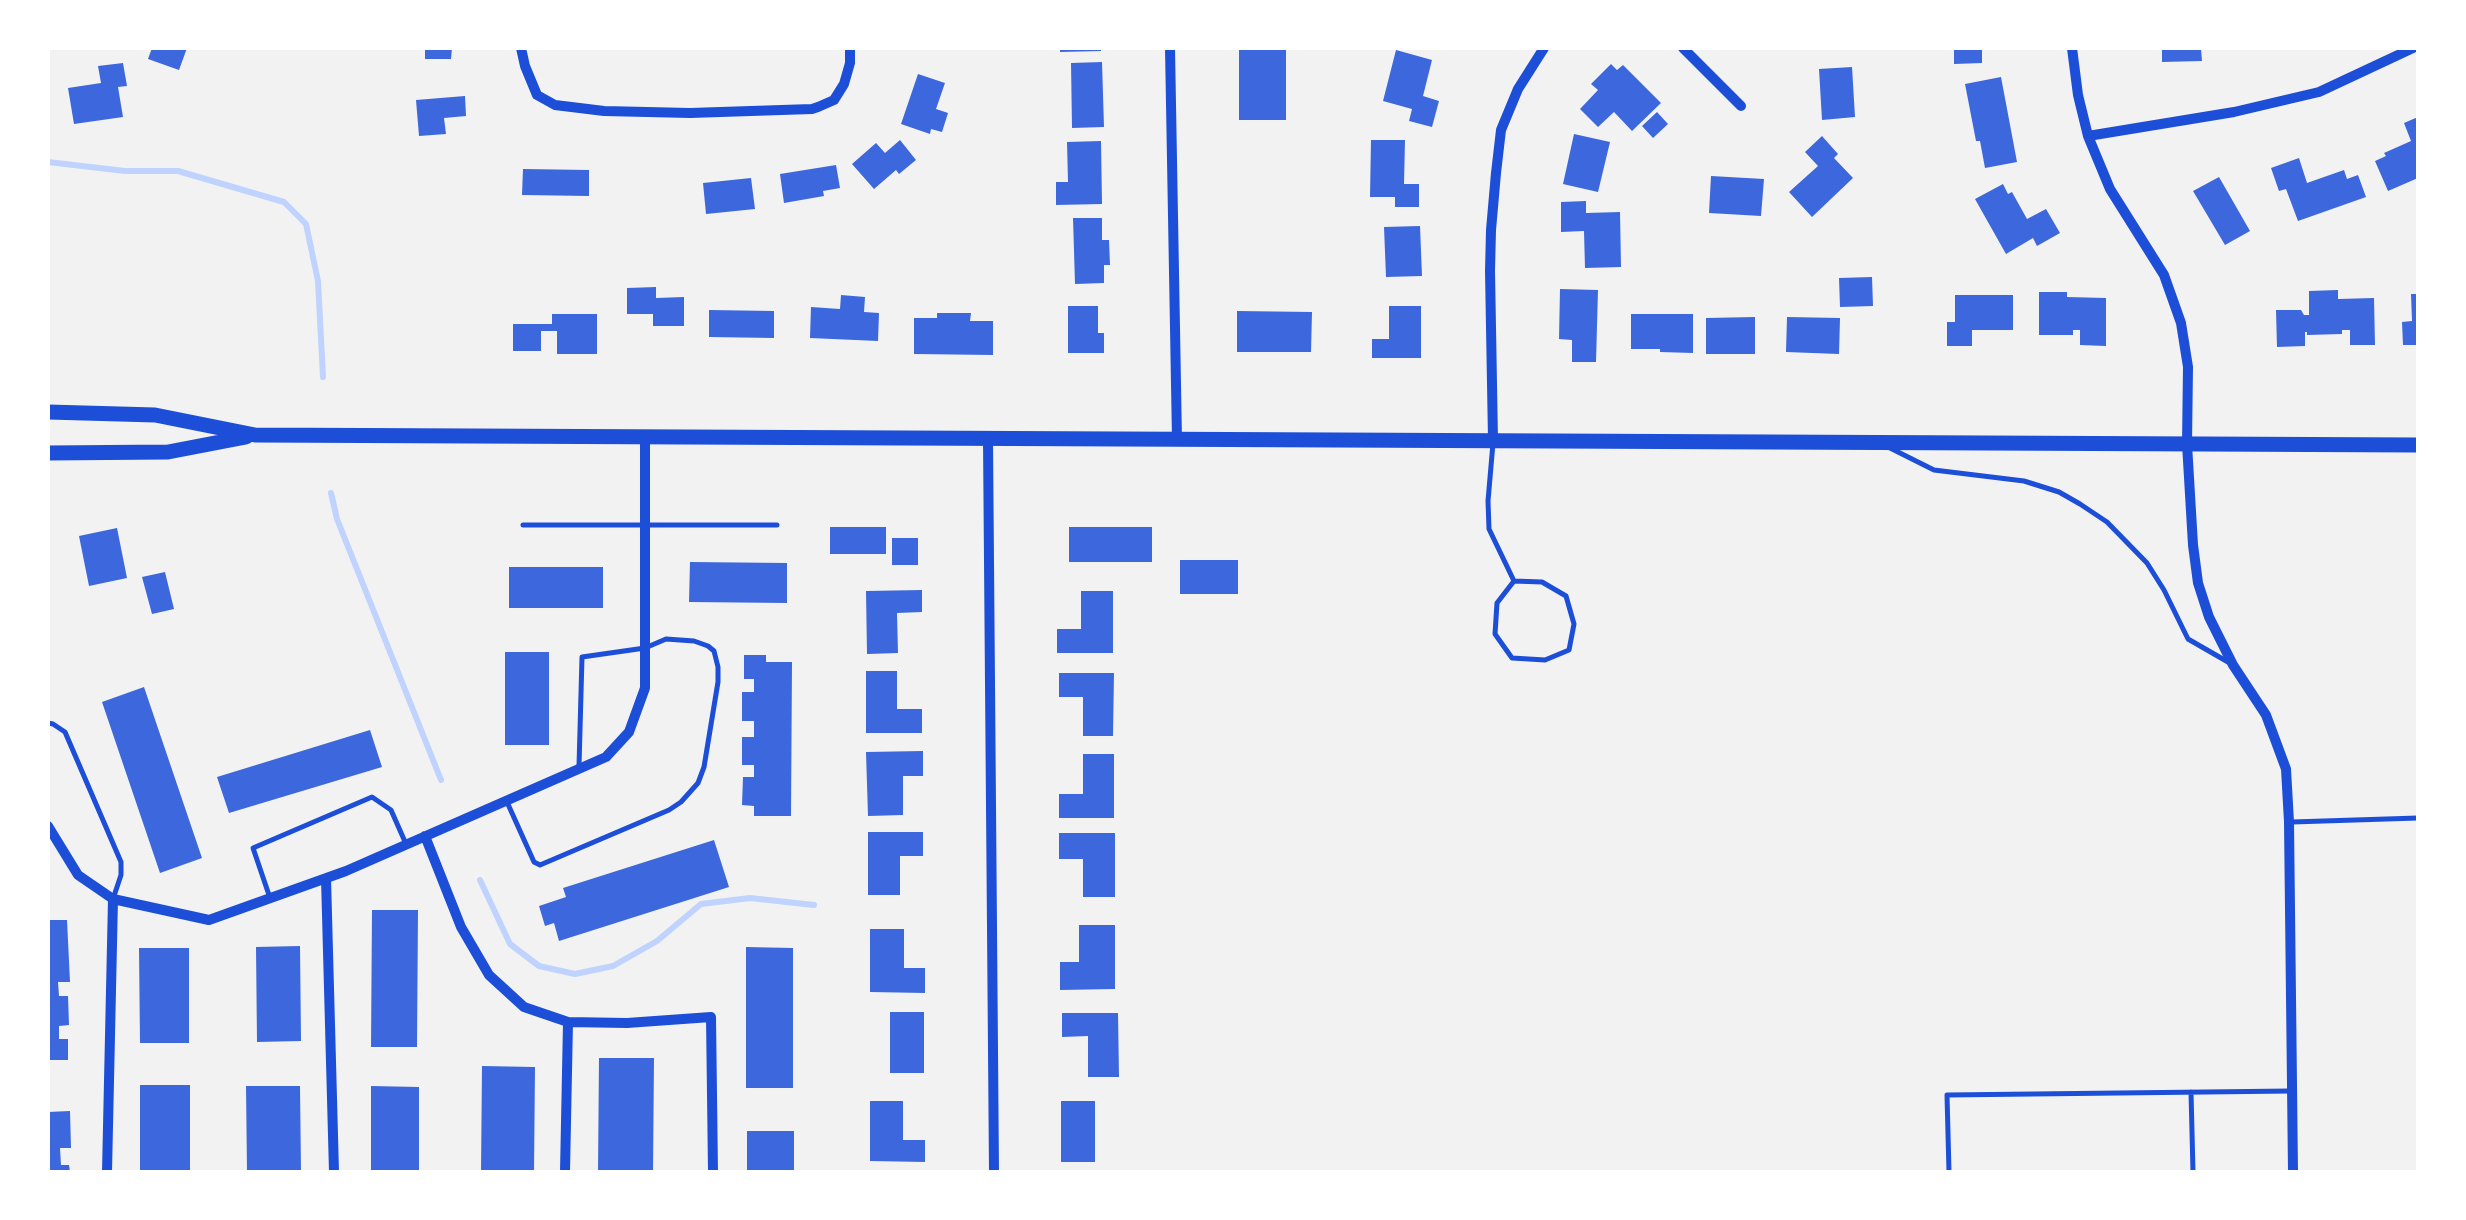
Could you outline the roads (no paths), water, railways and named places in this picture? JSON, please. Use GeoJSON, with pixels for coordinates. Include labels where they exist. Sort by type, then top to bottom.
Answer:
{"type":"FeatureCollection","features":[{"type":"Feature","properties":{"kind":"main road"},"geometry":{"type":"LineString","coordinates":[[48,412],[155,415],[255,435],[2418,444]]}},
{"type":"Feature","properties":{"kind":"main road"},"geometry":{"type":"LineString","coordinates":[[48,452],[168,452],[255,435]]}},
{"type":"Feature","properties":{"kind":"street"},"geometry":{"type":"LineString","coordinates":[[521,48],[537,96],[555,105],[604,111],[690,113],[812,109],[834,100],[844,84],[850,48]]}},
{"type":"Feature","properties":{"kind":"street"},"geometry":{"type":"LineString","coordinates":[[1170,48],[1177,440]]}},
{"type":"Feature","properties":{"kind":"street"},"geometry":{"type":"LineString","coordinates":[[1493,440],[1490,244],[1496,173],[1502,130],[1518,89],[1544,48]]}},
{"type":"Feature","properties":{"kind":"street"},"geometry":{"type":"LineString","coordinates":[[1683,48],[1741,106]]}},
{"type":"Feature","properties":{"kind":"street"},"geometry":{"type":"LineString","coordinates":[[2072,48],[2088,136],[2110,188],[2164,275],[2180,324],[2188,367],[2187,444],[2198,583],[2233,665],[2266,716],[2286,769],[2290,822],[2293,1172]]}},
{"type":"Feature","properties":{"kind":"street"},"geometry":{"type":"LineString","coordinates":[[2088,136],[2234,112],[2318,92],[2413,48]]}},
{"type":"Feature","properties":{"kind":"street"},"geometry":{"type":"LineString","coordinates":[[48,826],[78,876],[113,899],[209,920],[326,878],[606,757],[629,732],[645,688],[646,438]]}},
{"type":"Feature","properties":{"kind":"street"},"geometry":{"type":"LineString","coordinates":[[988,438],[994,1172]]}},
{"type":"Feature","properties":{"kind":"street"},"geometry":{"type":"LineString","coordinates":[[425,836],[461,927],[489,974],[524,1007],[568,1022],[711,1018],[713,1172]]}},
{"type":"Feature","properties":{"kind":"street"},"geometry":{"type":"LineString","coordinates":[[326,878],[334,1172]]}},
{"type":"Feature","properties":{"kind":"street"},"geometry":{"type":"LineString","coordinates":[[107,1172],[113,899]]}},
{"type":"Feature","properties":{"kind":"street"},"geometry":{"type":"LineString","coordinates":[[565,1172],[568,1022]]}},
{"type":"Feature","properties":{"kind":"lane"},"geometry":{"type":"LineString","coordinates":[[1493,440],[1489,529],[1514,581]]}},
{"type":"Feature","properties":{"kind":"lane"},"geometry":{"type":"LineString","coordinates":[[1879,442],[1934,470],[2024,481],[2059,492],[2080,504],[2107,522],[2147,563],[2188,639],[2233,665]]}},
{"type":"Feature","properties":{"kind":"lane"},"geometry":{"type":"LineString","coordinates":[[523,524],[777,525]]}},
{"type":"Feature","properties":{"kind":"lane"},"geometry":{"type":"LineString","coordinates":[[1514,581],[1542,582],[1566,596],[1574,624],[1569,650],[1545,660],[1512,658],[1495,634],[1497,604],[1514,581]]}},
{"type":"Feature","properties":{"kind":"lane"},"geometry":{"type":"LineString","coordinates":[[507,801],[534,862],[540,865],[681,802],[698,783],[704,768],[718,682],[714,651],[694,641],[666,639],[645,648],[582,657],[579,769]]}},
{"type":"Feature","properties":{"kind":"lane"},"geometry":{"type":"LineString","coordinates":[[48,723],[65,732],[121,862],[113,899]]}},
{"type":"Feature","properties":{"kind":"lane"},"geometry":{"type":"LineString","coordinates":[[270,898],[254,848],[372,797],[392,810],[406,844]]}},
{"type":"Feature","properties":{"kind":"lane"},"geometry":{"type":"LineString","coordinates":[[2290,822],[2418,818]]}},
{"type":"Feature","properties":{"kind":"lane"},"geometry":{"type":"LineString","coordinates":[[1949,1172],[1948,1095],[2291,1091]]}},
{"type":"Feature","properties":{"kind":"lane"},"geometry":{"type":"LineString","coordinates":[[2192,1092],[2193,1172]]}},
{"type":"Feature","properties":{"kind":"waterway"},"geometry":{"type":"LineString","coordinates":[[48,162],[125,171],[178,171],[284,202],[306,224],[318,281],[323,377]]}},
{"type":"Feature","properties":{"kind":"waterway"},"geometry":{"type":"LineString","coordinates":[[331,493],[337,519],[441,780]]}},
{"type":"Feature","properties":{"kind":"waterway"},"geometry":{"type":"LineString","coordinates":[[480,880],[510,944],[539,966],[575,974],[613,966],[657,941],[701,904],[750,898],[814,905]]}}]}
